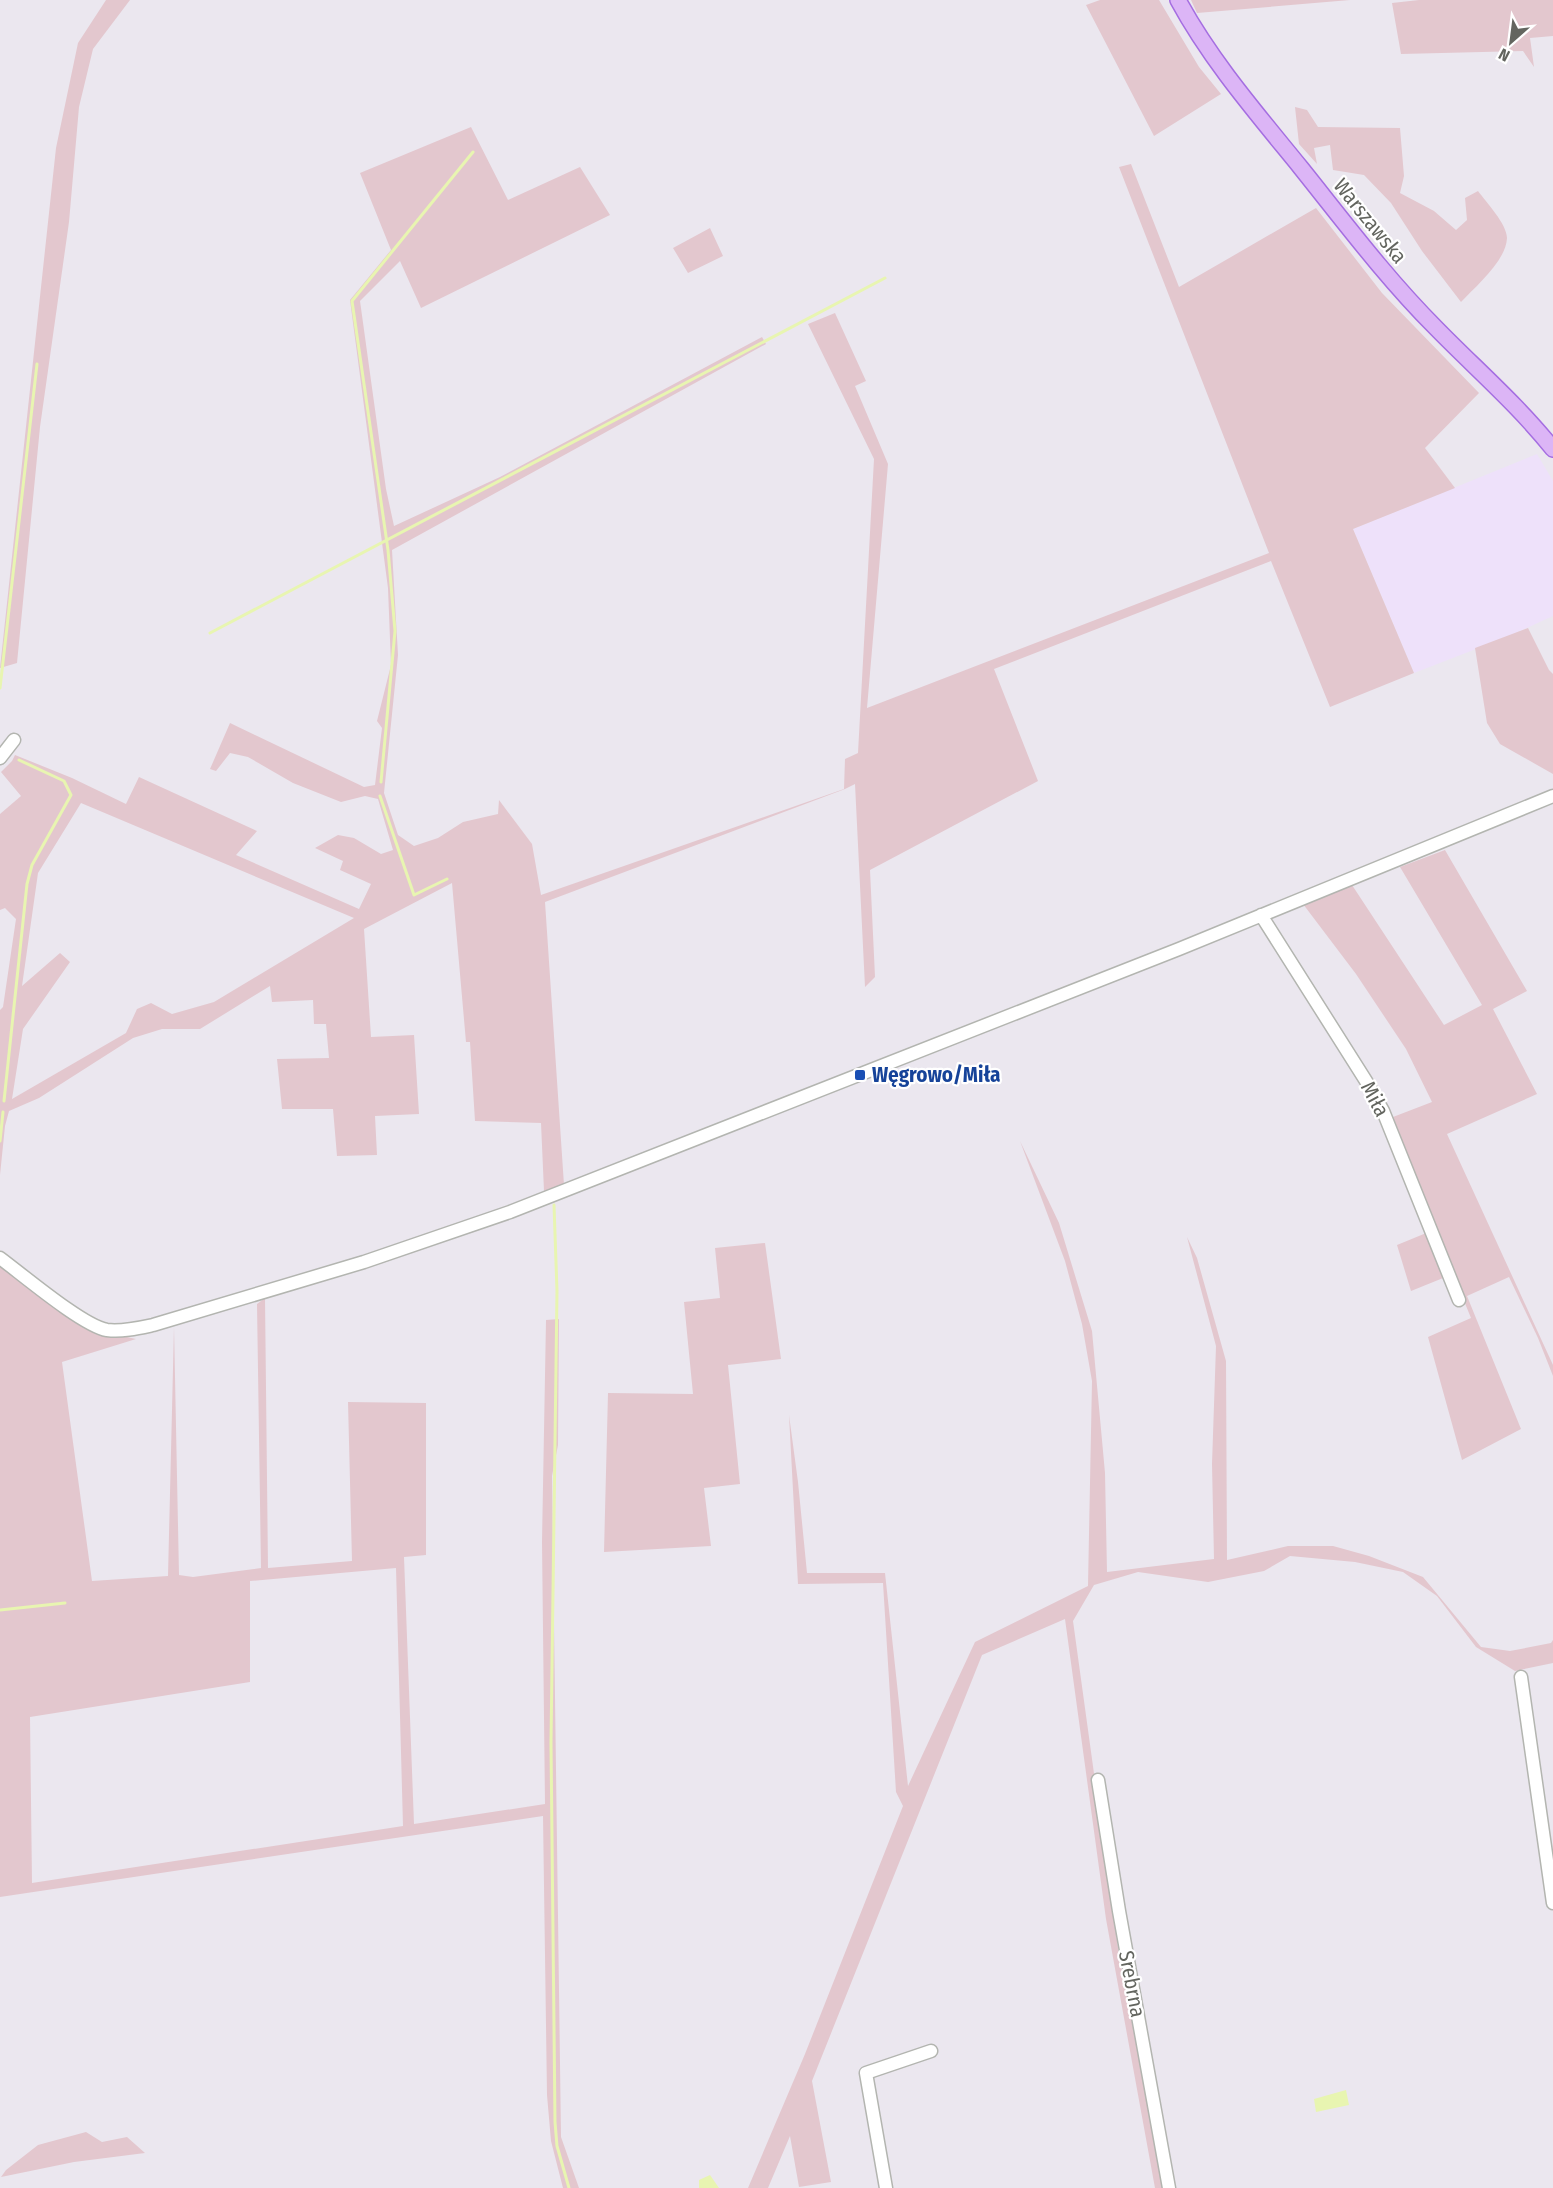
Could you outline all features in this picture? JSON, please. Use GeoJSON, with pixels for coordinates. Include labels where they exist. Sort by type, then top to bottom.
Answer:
{"type":"FeatureCollection","features":[{"type":"Feature","properties":{"kind":"main road","name":"Warszawska"},"geometry":{"type":"LineString","coordinates":[[1178,0],[1196,31],[1239,92],[1378,265],[1436,329],[1529,421],[1553,449]]}},
{"type":"Feature","properties":{"kind":"street"},"geometry":{"type":"LineString","coordinates":[[0,758],[14,740]]}},
{"type":"Feature","properties":{"kind":"street"},"geometry":{"type":"LineString","coordinates":[[0,1258],[89,1323],[107,1330],[131,1330],[153,1325],[364,1262],[510,1212],[879,1068],[1553,796]]}},
{"type":"Feature","properties":{"kind":"street","name":"Miła"},"geometry":{"type":"LineString","coordinates":[[1261,915],[1383,1111],[1459,1300]]}},
{"type":"Feature","properties":{"kind":"street"},"geometry":{"type":"LineString","coordinates":[[1521,1677],[1553,1903]]}},
{"type":"Feature","properties":{"kind":"street","name":"Srebrna"},"geometry":{"type":"LineString","coordinates":[[1098,1780],[1169,2188]]}},
{"type":"Feature","properties":{"kind":"street"},"geometry":{"type":"LineString","coordinates":[[886,2188],[866,2073],[931,2051]]}},
{"type":"Feature","properties":{"kind":"shaded area"},"geometry":{"type":"Polygon","coordinates":[[[106,0],[130,0],[93,49],[79,107],[69,222],[40,427],[17,663],[0,668],[56,148],[78,43],[106,0]]]}},
{"type":"Feature","properties":{"kind":"shaded area"},"geometry":{"type":"Polygon","coordinates":[[[1100,0],[1159,0],[1199,67],[1221,94],[1154,136],[1086,5],[1100,0]]]}},
{"type":"Feature","properties":{"kind":"shaded area"},"geometry":{"type":"Polygon","coordinates":[[[1191,0],[1350,0],[1197,13],[1191,0]]]}},
{"type":"Feature","properties":{"kind":"shaded area"},"geometry":{"type":"Polygon","coordinates":[[[1419,0],[1553,0],[1553,36],[1530,38],[1534,67],[1523,51],[1401,54],[1392,3],[1419,0]]]}},
{"type":"Feature","properties":{"kind":"shaded area"},"geometry":{"type":"Polygon","coordinates":[[[1295,107],[1307,110],[1318,127],[1400,128],[1404,176],[1400,193],[1434,211],[1456,230],[1467,220],[1465,198],[1478,191],[1504,226],[1507,238],[1502,255],[1496,264],[1461,302],[1422,251],[1391,203],[1364,175],[1333,170],[1330,145],[1314,148],[1317,164],[1299,144],[1295,107]]]}},
{"type":"Feature","properties":{"kind":"shaded area"},"geometry":{"type":"Polygon","coordinates":[[[471,127],[508,200],[580,167],[610,215],[421,308],[400,261],[360,301],[386,489],[394,526],[500,477],[762,337],[766,344],[392,550],[398,655],[384,793],[398,835],[414,846],[438,838],[463,822],[498,814],[499,800],[532,844],[541,895],[844,789],[845,759],[858,753],[874,459],[808,324],[835,313],[866,381],[855,386],[888,464],[867,708],[1269,553],[1119,167],[1131,164],[1179,287],[1316,208],[1382,293],[1479,393],[1425,448],[1455,488],[1353,529],[1414,673],[1330,707],[1271,561],[994,669],[1038,781],[870,870],[875,977],[865,987],[855,784],[845,789],[545,902],[564,1185],[544,1191],[541,1123],[475,1121],[470,1042],[466,1042],[452,883],[364,929],[371,1037],[414,1035],[419,1114],[375,1116],[377,1155],[337,1156],[333,1109],[282,1109],[277,1059],[329,1058],[326,1024],[314,1024],[313,1000],[272,1002],[270,986],[200,1029],[162,1029],[133,1038],[39,1098],[9,1111],[5,1126],[0,1175],[0,1010],[3,1007],[16,919],[5,908],[0,910],[0,814],[21,796],[1,772],[15,755],[72,778],[126,804],[139,777],[257,831],[236,855],[359,909],[371,884],[340,870],[343,861],[315,848],[338,835],[354,838],[381,854],[393,850],[378,799],[365,796],[341,802],[293,783],[248,757],[230,753],[216,771],[210,769],[230,723],[364,787],[375,785],[382,728],[377,721],[391,665],[388,588],[350,300],[391,250],[360,173],[471,127]],[[81,803],[38,873],[22,986],[60,953],[70,962],[23,1029],[12,1099],[126,1033],[137,1009],[151,1003],[172,1014],[214,1002],[354,918],[81,803]]]}},
{"type":"Feature","properties":{"kind":"shaded area"},"geometry":{"type":"Polygon","coordinates":[[[710,228],[723,256],[688,273],[673,248],[710,228]]]}},
{"type":"Feature","properties":{"kind":"shaded area"},"geometry":{"type":"Polygon","coordinates":[[[1537,454],[1553,481],[1553,616],[1507,637],[1414,673],[1353,529],[1537,454]]]}},
{"type":"Feature","properties":{"kind":"shaded area"},"geometry":{"type":"Polygon","coordinates":[[[1528,628],[1553,674],[1553,774],[1500,744],[1487,723],[1475,648],[1528,628]]]}},
{"type":"Feature","properties":{"kind":"shaded area"},"geometry":{"type":"Polygon","coordinates":[[[1445,850],[1527,991],[1493,1009],[1537,1094],[1447,1134],[1553,1365],[1553,1376],[1509,1277],[1467,1296],[1521,1429],[1462,1460],[1428,1337],[1471,1318],[1453,1274],[1411,1291],[1397,1245],[1436,1229],[1393,1117],[1432,1102],[1406,1049],[1356,974],[1303,904],[1352,885],[1444,1025],[1482,1005],[1400,867],[1445,850]]]}},
{"type":"Feature","properties":{"kind":"shaded area"},"geometry":{"type":"Polygon","coordinates":[[[1020,1141],[1059,1223],[1092,1331],[1105,1473],[1107,1572],[1214,1559],[1212,1464],[1216,1346],[1187,1237],[1197,1258],[1226,1361],[1227,1560],[1288,1546],[1333,1546],[1369,1556],[1423,1577],[1481,1647],[1510,1651],[1551,1643],[1553,1640],[1553,1663],[1515,1671],[1476,1647],[1437,1596],[1403,1572],[1355,1562],[1290,1556],[1264,1571],[1208,1582],[1138,1572],[1094,1585],[1073,1621],[1119,1955],[1164,2188],[1155,2188],[1106,1919],[1065,1619],[982,1655],[812,2081],[831,2182],[799,2187],[790,2136],[768,2188],[748,2188],[805,2054],[903,1806],[896,1792],[883,1583],[798,1584],[789,1415],[807,1573],[885,1573],[908,1786],[975,1642],[1088,1586],[1092,1381],[1082,1324],[1065,1261],[1020,1141]]]}},
{"type":"Feature","properties":{"kind":"shaded area"},"geometry":{"type":"Polygon","coordinates":[[[765,1243],[781,1359],[728,1365],[740,1484],[704,1488],[711,1546],[604,1552],[608,1393],[693,1394],[684,1302],[720,1298],[715,1248],[765,1243]]]}},
{"type":"Feature","properties":{"kind":"shaded area"},"geometry":{"type":"Polygon","coordinates":[[[0,1263],[95,1330],[136,1339],[62,1362],[92,1581],[168,1576],[174,1327],[179,1575],[193,1577],[261,1568],[257,1304],[265,1298],[268,1568],[352,1561],[348,1402],[426,1403],[426,1555],[404,1557],[414,1824],[545,1804],[542,1542],[546,1320],[559,1319],[558,1445],[552,1476],[561,2137],[579,2188],[563,2188],[551,2141],[547,2095],[543,1816],[0,1897],[0,1263]],[[396,1568],[250,1581],[250,1682],[30,1717],[32,1883],[403,1826],[396,1568]]]}},
{"type":"Feature","properties":{"kind":"shaded area"},"geometry":{"type":"Polygon","coordinates":[[[1346,2090],[1349,2105],[1316,2112],[1314,2099],[1346,2090]]]}},
{"type":"Feature","properties":{"kind":"shaded area"},"geometry":{"type":"Polygon","coordinates":[[[86,2132],[102,2142],[127,2137],[145,2153],[74,2162],[1,2177],[6,2170],[38,2145],[86,2132]]]}},
{"type":"Feature","properties":{"kind":"shaded area"},"geometry":{"type":"Polygon","coordinates":[[[710,2175],[719,2188],[699,2188],[699,2180],[710,2175]]]}},
{"type":"Feature","properties":{"kind":"waterway"},"geometry":{"type":"LineString","coordinates":[[381,782],[395,631],[388,550],[352,301],[473,152]]}},
{"type":"Feature","properties":{"kind":"waterway"},"geometry":{"type":"LineString","coordinates":[[210,633],[885,278]]}},
{"type":"Feature","properties":{"kind":"waterway"},"geometry":{"type":"LineString","coordinates":[[0,688],[37,364]]}},
{"type":"Feature","properties":{"kind":"waterway"},"geometry":{"type":"LineString","coordinates":[[4,1101],[27,884],[32,865],[71,795],[64,781],[19,760]]}},
{"type":"Feature","properties":{"kind":"waterway"},"geometry":{"type":"LineString","coordinates":[[380,796],[414,895],[447,879]]}},
{"type":"Feature","properties":{"kind":"waterway"},"geometry":{"type":"LineString","coordinates":[[0,1141],[3,1112]]}},
{"type":"Feature","properties":{"kind":"waterway"},"geometry":{"type":"LineString","coordinates":[[554,1205],[557,1291],[551,1743],[555,2122],[557,2146],[569,2188]]}},
{"type":"Feature","properties":{"kind":"waterway"},"geometry":{"type":"LineString","coordinates":[[0,1610],[65,1603]]}},
{"type":"Feature","properties":{"kind":"place","name":"Węgrowo/Miła"},"geometry":{"type":"Point","coordinates":[860,1075]}}]}
